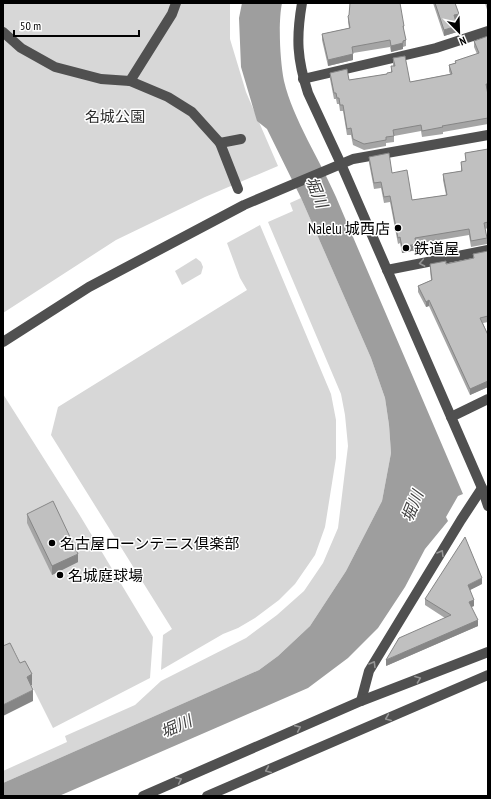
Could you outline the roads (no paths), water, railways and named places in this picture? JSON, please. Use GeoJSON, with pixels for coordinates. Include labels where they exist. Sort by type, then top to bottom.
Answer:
{"type":"FeatureCollection","features":[{"type":"Feature","properties":{"kind":"street"},"geometry":{"type":"LineString","coordinates":[[130,81],[172,14],[176,3]]}},
{"type":"Feature","properties":{"kind":"street"},"geometry":{"type":"LineString","coordinates":[[302,3],[298,24],[297,48],[303,79],[308,93],[341,164],[482,488],[488,506]]}},
{"type":"Feature","properties":{"kind":"street"},"geometry":{"type":"LineString","coordinates":[[303,79],[436,48],[488,31]]}},
{"type":"Feature","properties":{"kind":"street"},"geometry":{"type":"LineString","coordinates":[[3,32],[21,48],[55,67],[101,79],[130,81],[168,97],[192,112],[220,143],[238,189]]}},
{"type":"Feature","properties":{"kind":"street"},"geometry":{"type":"LineString","coordinates":[[3,342],[94,284],[244,205],[327,169],[356,159],[488,135]]}},
{"type":"Feature","properties":{"kind":"street"},"geometry":{"type":"LineString","coordinates":[[220,143],[241,139]]}},
{"type":"Feature","properties":{"kind":"street"},"geometry":{"type":"LineString","coordinates":[[387,270],[488,250]]}},
{"type":"Feature","properties":{"kind":"street"},"geometry":{"type":"LineString","coordinates":[[451,417],[488,399]]}},
{"type":"Feature","properties":{"kind":"street"},"geometry":{"type":"LineString","coordinates":[[361,701],[369,671],[460,520],[482,488]]}},
{"type":"Feature","properties":{"kind":"street"},"geometry":{"type":"LineString","coordinates":[[143,796],[361,701],[488,652]]}},
{"type":"Feature","properties":{"kind":"street"},"geometry":{"type":"LineString","coordinates":[[207,796],[488,675]]}},
{"type":"Feature","properties":{"kind":"water","name":"堀川"},"geometry":{"type":"Polygon","coordinates":[[[242,3],[282,3],[280,21],[281,53],[284,81],[288,95],[300,125],[330,183],[463,494],[458,496],[446,517],[448,521],[425,549],[405,587],[378,628],[348,658],[308,688],[59,796],[3,796],[3,783],[259,670],[278,656],[310,626],[346,571],[382,501],[391,453],[385,398],[371,358],[301,198],[267,129],[257,121],[241,67],[239,18],[242,3]]]}},
{"type":"Feature","properties":{"kind":"place","name":"Nalelu 城西店"},"geometry":{"type":"Point","coordinates":[398,228]}},
{"type":"Feature","properties":{"kind":"place","name":"鉄道屋"},"geometry":{"type":"Point","coordinates":[406,248]}},
{"type":"Feature","properties":{"kind":"place","name":"名古屋ローンテニス倶楽部"},"geometry":{"type":"Point","coordinates":[52,543]}},
{"type":"Feature","properties":{"kind":"place","name":"名城庭球場"},"geometry":{"type":"Point","coordinates":[60,575]}},
{"type":"Feature","properties":{"kind":"park label","name":"名城公園"},"geometry":{"type":"Point","coordinates":[115,116]}}]}
